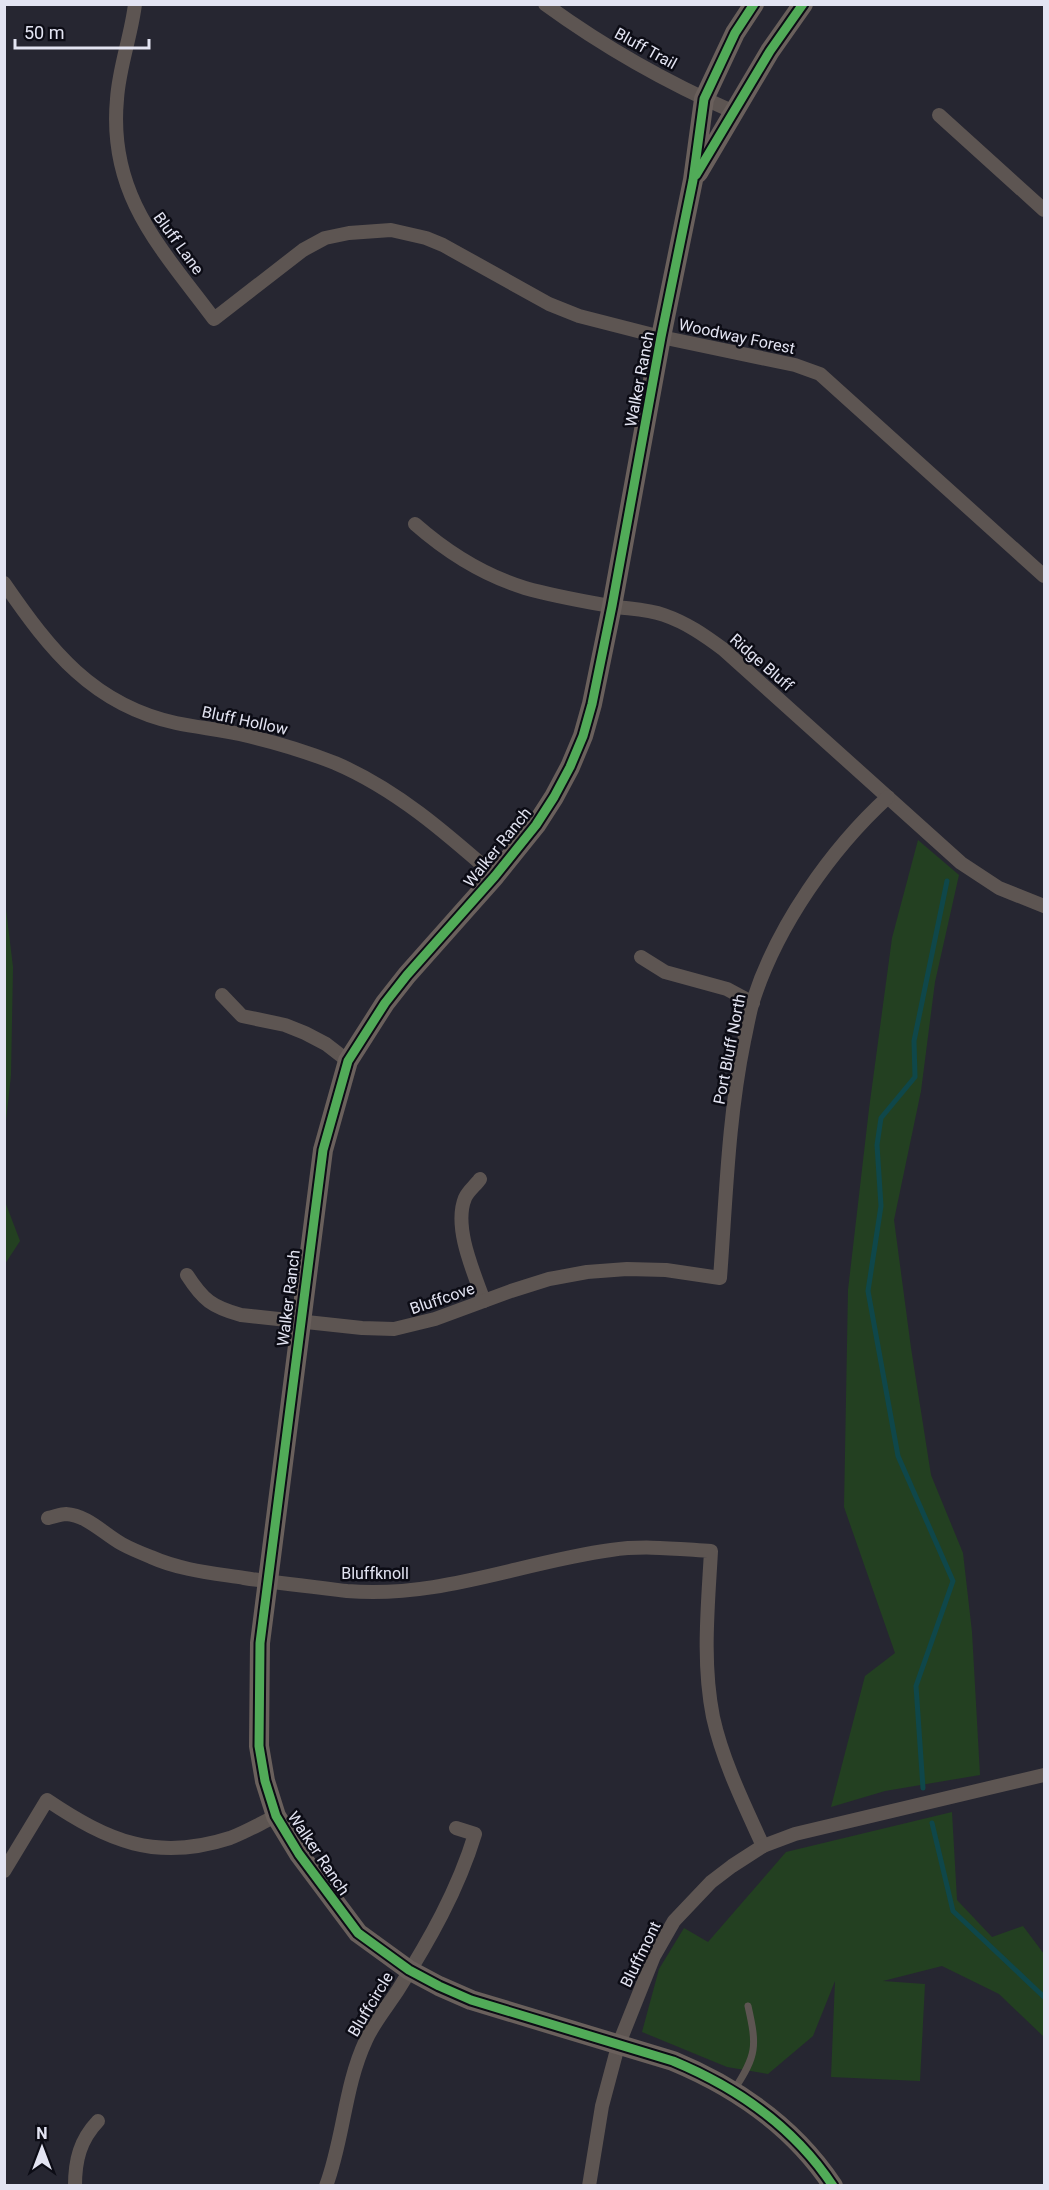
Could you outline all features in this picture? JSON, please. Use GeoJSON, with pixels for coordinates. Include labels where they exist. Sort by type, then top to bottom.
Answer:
{"type":"FeatureCollection","features":[{"type":"Feature","properties":{"kind":"street","name":"Bluff Lane"},"geometry":{"type":"LineString","coordinates":[[135,4],[116,99],[121,168],[136,210],[147,230],[214,319]]}},
{"type":"Feature","properties":{"kind":"street","name":"Bluff Trail"},"geometry":{"type":"LineString","coordinates":[[545,4],[580,29],[704,99],[734,112]]}},
{"type":"Feature","properties":{"kind":"street","name":"Walker Ranch"},"geometry":{"type":"LineString","coordinates":[[754,4],[735,33],[704,99],[693,180],[661,337],[612,606],[592,704],[583,736],[570,767],[536,825],[495,876],[407,975],[385,1003],[348,1061],[323,1150],[300,1321],[260,1642],[259,1746],[265,1781],[276,1816],[299,1854],[358,1933],[410,1970],[471,2000],[674,2061],[705,2074],[762,2109],[811,2156],[832,2186]]}},
{"type":"Feature","properties":{"kind":"street","name":"Walker Ranch"},"geometry":{"type":"LineString","coordinates":[[693,180],[770,51],[803,4]]}},
{"type":"Feature","properties":{"kind":"street"},"geometry":{"type":"LineString","coordinates":[[939,115],[1044,210]]}},
{"type":"Feature","properties":{"kind":"street","name":"Woodway Forest"},"geometry":{"type":"LineString","coordinates":[[214,319],[303,250],[325,238],[349,233],[391,230],[426,238],[443,245],[549,304],[579,316],[661,337],[795,365],[820,374],[1044,576]]}},
{"type":"Feature","properties":{"kind":"street","name":"Ridge Bluff"},"geometry":{"type":"LineString","coordinates":[[415,525],[468,564],[525,588],[612,606],[647,610],[695,628],[723,649],[961,863],[1009,893],[1044,906]]}},
{"type":"Feature","properties":{"kind":"street","name":"Bluff Hollow"},"geometry":{"type":"LineString","coordinates":[[4,583],[46,642],[83,678],[104,693],[175,723],[247,735],[292,747],[336,764],[378,785],[417,811],[495,876]]}},
{"type":"Feature","properties":{"kind":"street","name":"Port Bluff North"},"geometry":{"type":"LineString","coordinates":[[720,1278],[733,1104],[753,1003],[763,975],[787,924],[826,866],[871,813],[888,797]]}},
{"type":"Feature","properties":{"kind":"street"},"geometry":{"type":"LineString","coordinates":[[641,957],[665,972],[727,989],[753,1003]]}},
{"type":"Feature","properties":{"kind":"street"},"geometry":{"type":"LineString","coordinates":[[222,995],[242,1016],[285,1025],[305,1033],[326,1044],[348,1061]]}},
{"type":"Feature","properties":{"kind":"street"},"geometry":{"type":"LineString","coordinates":[[480,1179],[465,1198],[461,1222],[465,1245],[484,1301]]}},
{"type":"Feature","properties":{"kind":"street","name":"Bluffcove"},"geometry":{"type":"LineString","coordinates":[[187,1275],[205,1300],[222,1310],[241,1315],[362,1328],[394,1329],[435,1320],[549,1279],[587,1272],[627,1269],[666,1270],[720,1278]]}},
{"type":"Feature","properties":{"kind":"street","name":"Bluffknoll"},"geometry":{"type":"LineString","coordinates":[[48,1518],[66,1514],[83,1519],[121,1544],[176,1566],[267,1581],[350,1591],[397,1591],[445,1586],[492,1577],[555,1560],[612,1550],[643,1547],[711,1551],[706,1640],[713,1716],[736,1789],[763,1846]]}},
{"type":"Feature","properties":{"kind":"street","name":"Bluffmont"},"geometry":{"type":"LineString","coordinates":[[589,2186],[602,2106],[618,2046],[654,1956],[674,1921],[711,1882],[763,1846],[795,1834],[1044,1775]]}},
{"type":"Feature","properties":{"kind":"street"},"geometry":{"type":"LineString","coordinates":[[4,1871],[47,1800],[83,1824],[116,1839],[168,1849],[191,1847],[232,1837],[276,1816]]}},
{"type":"Feature","properties":{"kind":"street","name":"Bluffcircle"},"geometry":{"type":"LineString","coordinates":[[326,2186],[339,2142],[349,2086],[356,2062],[379,2016],[410,1970],[453,1894],[465,1865],[475,1834],[456,1828]]}},
{"type":"Feature","properties":{"kind":"street"},"geometry":{"type":"LineString","coordinates":[[75,2186],[78,2156],[82,2143],[87,2133],[98,2121]]}},
{"type":"Feature","properties":{"kind":"lane"},"geometry":{"type":"LineString","coordinates":[[734,2090],[747,2070],[754,2053],[756,2038],[748,2006]]}},
{"type":"Feature","properties":{"kind":"green space"},"geometry":{"type":"Polygon","coordinates":[[[918,840],[959,875],[935,982],[921,1091],[894,1220],[931,1475],[963,1553],[972,1632],[980,1775],[885,1791],[831,1807],[865,1676],[895,1653],[844,1507],[848,1290],[892,938],[918,840]]]}},
{"type":"Feature","properties":{"kind":"green space"},"geometry":{"type":"Polygon","coordinates":[[[5,901],[13,967],[11,1075],[5,1130],[5,901]]]}},
{"type":"Feature","properties":{"kind":"green space"},"geometry":{"type":"Polygon","coordinates":[[[4,1199],[20,1241],[5,1264],[4,1264],[4,1199]]]}},
{"type":"Feature","properties":{"kind":"green space"},"geometry":{"type":"Polygon","coordinates":[[[952,1812],[957,1900],[992,1937],[1023,1926],[1044,1954],[1044,2037],[999,1994],[942,1966],[883,1981],[925,1984],[920,2081],[831,2077],[835,1981],[813,2036],[768,2074],[727,2067],[642,2032],[659,1969],[684,1928],[708,1942],[786,1852],[952,1812]]]}},
{"type":"Feature","properties":{"kind":"waterway"},"geometry":{"type":"LineString","coordinates":[[923,1788],[916,1686],[953,1581],[898,1456],[868,1291],[881,1206],[877,1145],[881,1118],[915,1077],[914,1041],[947,881]]}},
{"type":"Feature","properties":{"kind":"waterway"},"geometry":{"type":"LineString","coordinates":[[932,1823],[953,1911],[1044,1997]]}},
{"type":"Feature","properties":{"kind":"cycle path"},"geometry":{"type":"LineString","coordinates":[[754,4],[735,33],[704,99],[693,180],[661,337],[612,606],[592,704],[583,736],[570,767],[536,825],[495,876],[407,975],[385,1003],[348,1061],[323,1150],[260,1643],[259,1746],[265,1781],[276,1816],[299,1854],[358,1933],[409,1970],[471,2000],[673,2061],[720,2084],[763,2112],[801,2145],[833,2186]]}},
{"type":"Feature","properties":{"kind":"cycle path"},"geometry":{"type":"LineString","coordinates":[[696,175],[770,51],[803,4]]}}]}
